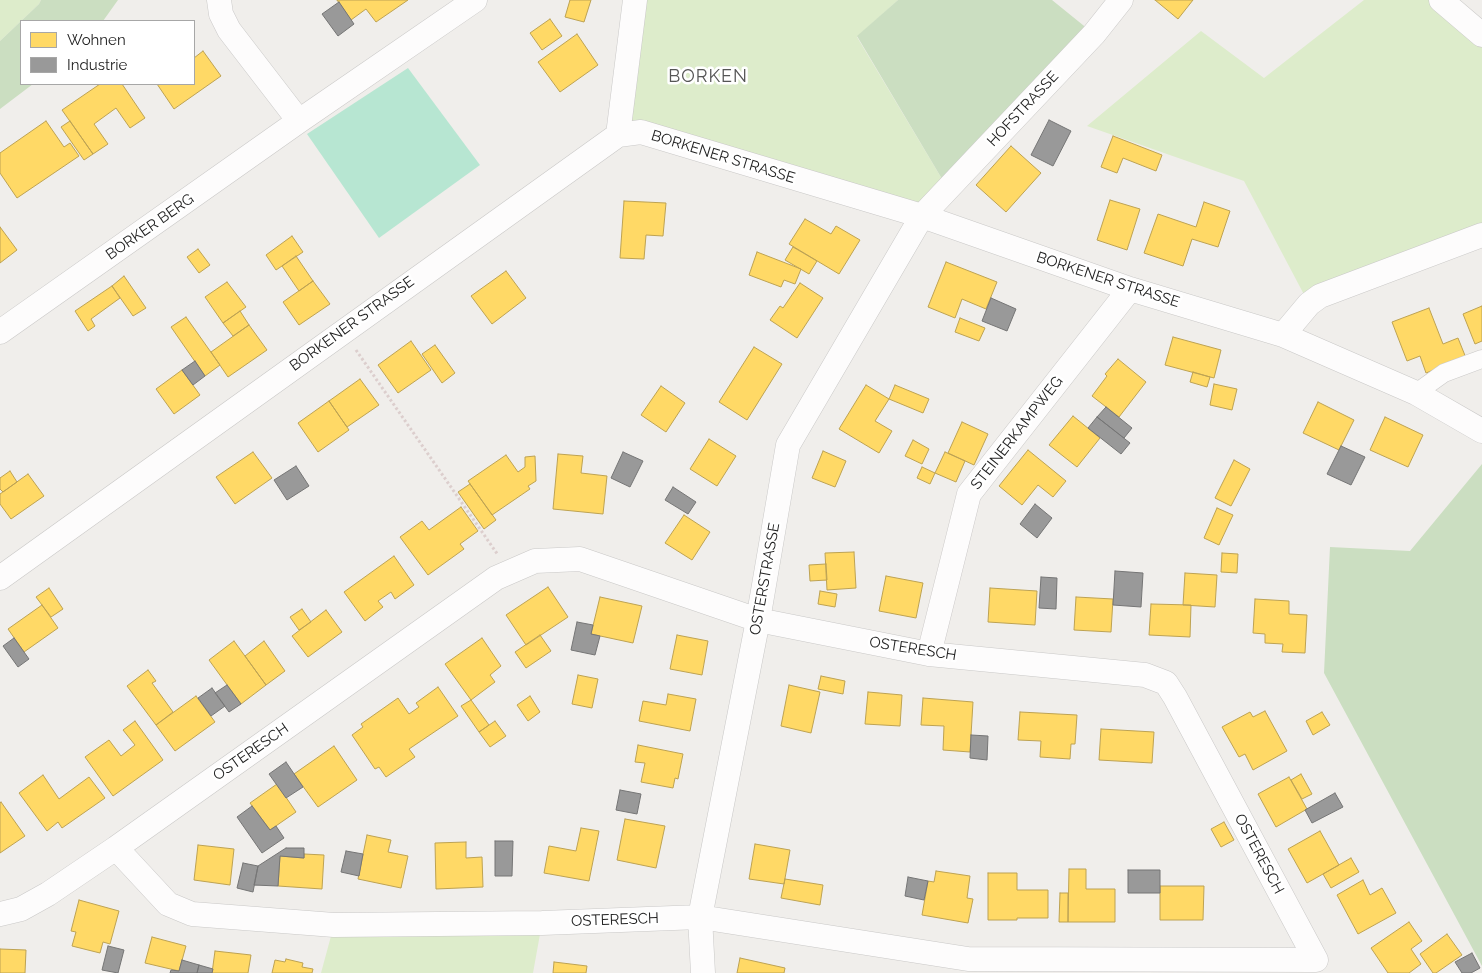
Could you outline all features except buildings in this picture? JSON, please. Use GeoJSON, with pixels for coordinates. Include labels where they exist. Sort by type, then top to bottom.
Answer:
{"type":"FeatureCollection","features":[{"type":"Feature","properties":{"kind":"street"},"geometry":{"type":"LineString","coordinates":[[219,0],[222,14],[229,30],[299,121]]}},
{"type":"Feature","properties":{"kind":"street","name":"BORKER BERG"},"geometry":{"type":"LineString","coordinates":[[0,332],[299,121],[475,0]]}},
{"type":"Feature","properties":{"kind":"street"},"geometry":{"type":"LineString","coordinates":[[618,135],[635,0]]}},
{"type":"Feature","properties":{"kind":"street","name":"HOFSTRASSE"},"geometry":{"type":"LineString","coordinates":[[922,216],[1094,34],[1121,0]]}},
{"type":"Feature","properties":{"kind":"street"},"geometry":{"type":"LineString","coordinates":[[1441,0],[1482,34]]}},
{"type":"Feature","properties":{"kind":"street","name":"BORKENER STRASSE"},"geometry":{"type":"LineString","coordinates":[[0,578],[618,135],[641,132],[922,216],[1130,289],[1282,335],[1416,393],[1482,431]]}},
{"type":"Feature","properties":{"kind":"street","name":"OSTERSTRASSE"},"geometry":{"type":"LineString","coordinates":[[703,973],[700,917],[758,620],[788,445],[922,216]]}},
{"type":"Feature","properties":{"kind":"street"},"geometry":{"type":"LineString","coordinates":[[1282,335],[1309,304],[1320,296],[1482,235]]}},
{"type":"Feature","properties":{"kind":"street","name":"STEINERKAMPWEG"},"geometry":{"type":"LineString","coordinates":[[929,654],[969,494],[1130,289]]}},
{"type":"Feature","properties":{"kind":"street"},"geometry":{"type":"LineString","coordinates":[[1416,393],[1444,373],[1482,359]]}},
{"type":"Feature","properties":{"kind":"street","name":"OSTERESCH"},"geometry":{"type":"LineString","coordinates":[[0,914],[21,909],[48,894],[116,848],[496,578],[535,561],[580,559],[758,620],[929,654],[1145,675],[1166,683],[1180,705],[1316,960],[968,959],[700,917],[542,924],[334,925],[192,914],[168,904],[116,848]]}},
{"type":"Feature","properties":{"kind":"path"},"geometry":{"type":"LineString","coordinates":[[343,331],[510,572]]}},
{"type":"Feature","properties":{"kind":"green space"},"geometry":{"type":"Polygon","coordinates":[[[0,0],[41,0],[39,4],[0,41],[0,0]]]}},
{"type":"Feature","properties":{"kind":"green space"},"geometry":{"type":"Polygon","coordinates":[[[41,0],[118,0],[104,20],[22,20],[41,0]]]}},
{"type":"Feature","properties":{"kind":"green space"},"geometry":{"type":"Polygon","coordinates":[[[635,0],[898,0],[857,37],[948,189],[922,216],[618,135],[635,0]]]}},
{"type":"Feature","properties":{"kind":"green space"},"geometry":{"type":"Polygon","coordinates":[[[898,0],[1052,0],[1094,34],[948,189],[857,36],[898,0]]]}},
{"type":"Feature","properties":{"kind":"green space"},"geometry":{"type":"Polygon","coordinates":[[[1364,0],[1441,0],[1482,35],[1482,235],[1309,304],[1244,181],[1087,126],[1201,31],[1264,78],[1364,0]]]}},
{"type":"Feature","properties":{"kind":"green space"},"geometry":{"type":"Polygon","coordinates":[[[20,22],[20,85],[32,85],[0,109],[0,41],[20,22]]]}},
{"type":"Feature","properties":{"kind":"green space"},"geometry":{"type":"Polygon","coordinates":[[[408,68],[480,165],[379,238],[307,134],[408,68]]]}},
{"type":"Feature","properties":{"kind":"green space"},"geometry":{"type":"Polygon","coordinates":[[[1482,464],[1482,966],[1324,673],[1330,547],[1410,551],[1482,464]]]}},
{"type":"Feature","properties":{"kind":"green space"},"geometry":{"type":"Polygon","coordinates":[[[542,923],[533,973],[321,973],[334,925],[542,923]]]}},
{"type":"Feature","properties":{"kind":"district","name":"BORKEN"},"geometry":{"type":"Point","coordinates":[708,77]}}]}
